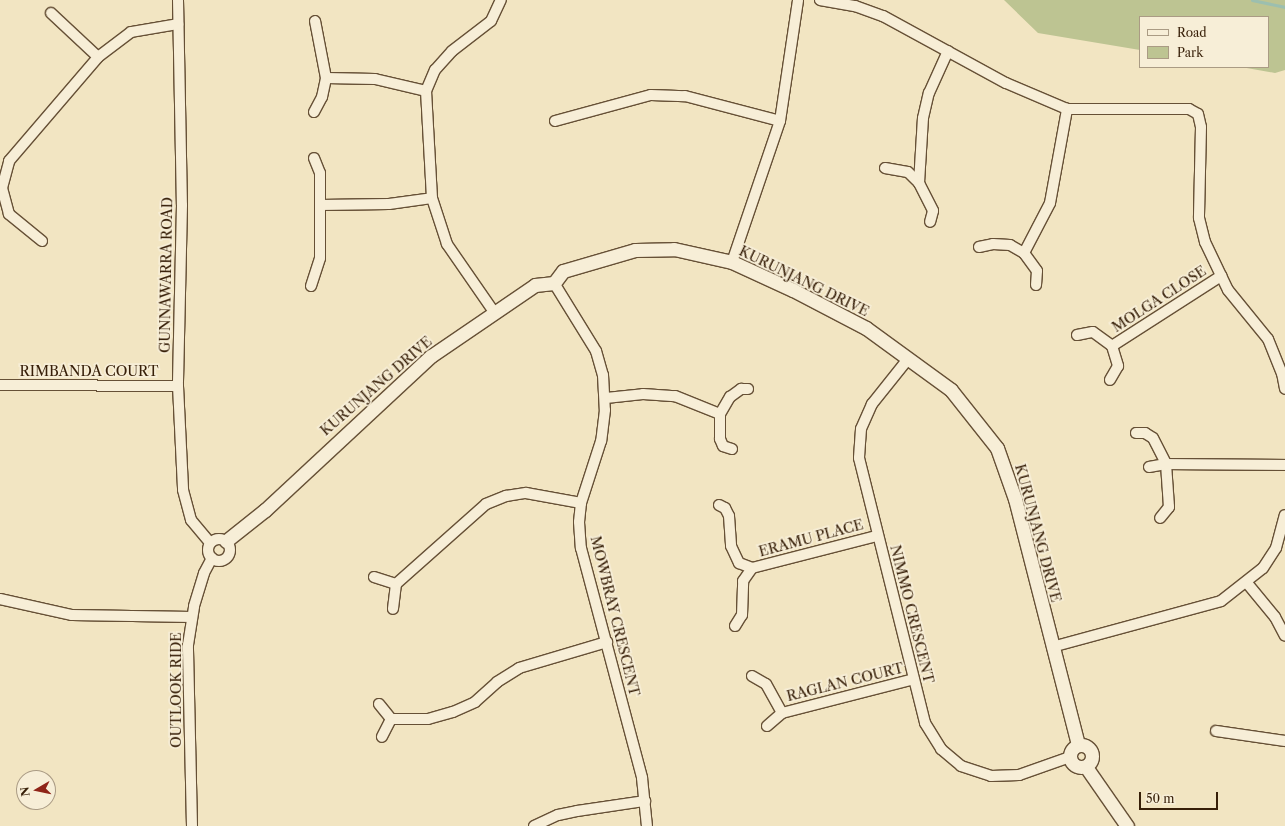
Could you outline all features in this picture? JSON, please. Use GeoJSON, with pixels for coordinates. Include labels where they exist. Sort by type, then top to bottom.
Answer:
{"type":"FeatureCollection","features":[{"type":"Feature","properties":{"kind":"street","name":"GUNNAWARRA ROAD"},"geometry":{"type":"LineString","coordinates":[[178,0],[182,205],[178,386],[183,490],[191,520],[210,543]]}},
{"type":"Feature","properties":{"kind":"street"},"geometry":{"type":"LineString","coordinates":[[494,312],[447,244],[432,198],[426,91],[435,70],[452,51],[491,21],[501,0]]}},
{"type":"Feature","properties":{"kind":"street"},"geometry":{"type":"LineString","coordinates":[[732,262],[780,121],[798,0]]}},
{"type":"Feature","properties":{"kind":"street"},"geometry":{"type":"LineString","coordinates":[[820,0],[855,6],[883,16],[1006,83],[1067,109],[1189,109],[1198,114],[1201,127],[1199,218],[1205,242],[1228,290],[1268,339],[1282,373],[1285,389]]}},
{"type":"Feature","properties":{"kind":"street"},"geometry":{"type":"LineString","coordinates":[[51,13],[98,57]]}},
{"type":"Feature","properties":{"kind":"street"},"geometry":{"type":"LineString","coordinates":[[314,112],[322,97],[326,78],[315,22]]}},
{"type":"Feature","properties":{"kind":"street"},"geometry":{"type":"LineString","coordinates":[[42,241],[9,214],[2,188],[9,161],[98,57],[131,32],[178,24]]}},
{"type":"Feature","properties":{"kind":"street"},"geometry":{"type":"LineString","coordinates":[[919,183],[923,118],[928,93],[948,51]]}},
{"type":"Feature","properties":{"kind":"street"},"geometry":{"type":"LineString","coordinates":[[326,78],[375,79],[426,91]]}},
{"type":"Feature","properties":{"kind":"street"},"geometry":{"type":"LineString","coordinates":[[555,121],[651,95],[685,96],[780,121]]}},
{"type":"Feature","properties":{"kind":"street"},"geometry":{"type":"LineString","coordinates":[[1024,253],[1050,203],[1067,109]]}},
{"type":"Feature","properties":{"kind":"street"},"geometry":{"type":"LineString","coordinates":[[311,286],[320,258],[320,173],[314,158]]}},
{"type":"Feature","properties":{"kind":"street"},"geometry":{"type":"LineString","coordinates":[[885,168],[908,172],[919,183],[933,211],[930,222]]}},
{"type":"Feature","properties":{"kind":"street"},"geometry":{"type":"LineString","coordinates":[[320,205],[389,204],[432,198]]}},
{"type":"Feature","properties":{"kind":"street"},"geometry":{"type":"LineString","coordinates":[[979,247],[993,244],[1010,245],[1024,253],[1037,271],[1036,285]]}},
{"type":"Feature","properties":{"kind":"street","name":"KURUNJANG DRIVE"},"geometry":{"type":"LineString","coordinates":[[226,541],[265,510],[431,356],[535,285],[554,283],[563,271],[635,250],[674,249],[732,262],[793,290],[866,328],[950,390],[973,415],[997,448],[1015,499],[1078,745]]}},
{"type":"Feature","properties":{"kind":"street","name":"MOLGA CLOSE"},"geometry":{"type":"LineString","coordinates":[[1112,346],[1221,276]]}},
{"type":"Feature","properties":{"kind":"street","name":"MOWBRAY CRESCENT"},"geometry":{"type":"LineString","coordinates":[[554,283],[596,351],[603,375],[606,398],[601,441],[581,503],[579,522],[581,548],[642,778],[647,826]]}},
{"type":"Feature","properties":{"kind":"street","name":"MOLGA CLOSE"},"geometry":{"type":"LineString","coordinates":[[1077,335],[1093,332],[1112,346],[1118,366],[1110,380]]}},
{"type":"Feature","properties":{"kind":"street","name":"NIMMO CRESCENT"},"geometry":{"type":"LineString","coordinates":[[908,359],[872,404],[861,429],[858,458],[925,723],[941,749],[962,766],[991,776],[1019,775],[1070,757]]}},
{"type":"Feature","properties":{"kind":"street","name":"RIMBANDA COURT"},"geometry":{"type":"LineString","coordinates":[[0,385],[178,386]]}},
{"type":"Feature","properties":{"kind":"street"},"geometry":{"type":"LineString","coordinates":[[732,449],[723,446],[720,439],[720,414],[730,397],[741,389],[748,389]]}},
{"type":"Feature","properties":{"kind":"street"},"geometry":{"type":"LineString","coordinates":[[606,398],[643,394],[675,396],[720,414]]}},
{"type":"Feature","properties":{"kind":"street"},"geometry":{"type":"LineString","coordinates":[[1136,433],[1145,433],[1153,438],[1166,464],[1169,506],[1160,518]]}},
{"type":"Feature","properties":{"kind":"street"},"geometry":{"type":"LineString","coordinates":[[1148,467],[1166,464],[1285,465]]}},
{"type":"Feature","properties":{"kind":"street"},"geometry":{"type":"LineString","coordinates":[[393,609],[396,598],[396,584],[486,504],[506,496],[526,493],[581,503]]}},
{"type":"Feature","properties":{"kind":"street","name":"ERAMU PLACE"},"geometry":{"type":"LineString","coordinates":[[719,505],[725,508],[729,516],[731,546],[739,563],[752,568],[877,536]]}},
{"type":"Feature","properties":{"kind":"street"},"geometry":{"type":"LineString","coordinates":[[1052,647],[1221,601],[1247,583],[1263,568],[1276,548],[1285,515]]}},
{"type":"Feature","properties":{"kind":"street"},"geometry":{"type":"LineString","coordinates":[[220,538],[226,541],[230,548],[228,555],[223,560],[212,558],[208,553],[210,543],[220,538]]}},
{"type":"Feature","properties":{"kind":"street","name":"OUTLOOK RIDE"},"geometry":{"type":"LineString","coordinates":[[192,826],[188,645],[192,617],[204,573],[212,558]]}},
{"type":"Feature","properties":{"kind":"street","name":"ERAMU PLACE"},"geometry":{"type":"LineString","coordinates":[[735,626],[742,615],[744,581],[752,568]]}},
{"type":"Feature","properties":{"kind":"street"},"geometry":{"type":"LineString","coordinates":[[374,577],[396,584]]}},
{"type":"Feature","properties":{"kind":"street"},"geometry":{"type":"LineString","coordinates":[[1247,583],[1275,617],[1285,636]]}},
{"type":"Feature","properties":{"kind":"street"},"geometry":{"type":"LineString","coordinates":[[0,599],[72,615],[192,617]]}},
{"type":"Feature","properties":{"kind":"street"},"geometry":{"type":"LineString","coordinates":[[391,719],[428,719],[453,712],[475,702],[497,682],[520,668],[607,642]]}},
{"type":"Feature","properties":{"kind":"street","name":"RAGLAN COURT"},"geometry":{"type":"LineString","coordinates":[[752,676],[766,684],[782,713]]}},
{"type":"Feature","properties":{"kind":"street","name":"RAGLAN COURT"},"geometry":{"type":"LineString","coordinates":[[767,726],[782,713],[914,679]]}},
{"type":"Feature","properties":{"kind":"street"},"geometry":{"type":"LineString","coordinates":[[379,704],[391,719]]}},
{"type":"Feature","properties":{"kind":"street"},"geometry":{"type":"LineString","coordinates":[[382,737],[391,719]]}},
{"type":"Feature","properties":{"kind":"street"},"geometry":{"type":"LineString","coordinates":[[1216,731],[1285,741]]}},
{"type":"Feature","properties":{"kind":"street"},"geometry":{"type":"LineString","coordinates":[[1086,767],[1092,762],[1093,754],[1086,745],[1078,745],[1072,749],[1070,757],[1074,765],[1086,767],[1127,826]]}},
{"type":"Feature","properties":{"kind":"street"},"geometry":{"type":"LineString","coordinates":[[534,826],[558,815],[645,801]]}},
{"type":"Feature","properties":{"kind":"green space"},"geometry":{"type":"Polygon","coordinates":[[[1004,0],[1285,0],[1285,70],[1275,73],[1247,68],[1269,68],[1269,16],[1139,16],[1139,50],[1038,33],[1004,0]]]}},
{"type":"Feature","properties":{"kind":"waterway"},"geometry":{"type":"LineString","coordinates":[[1252,0],[1285,7]]}}]}
